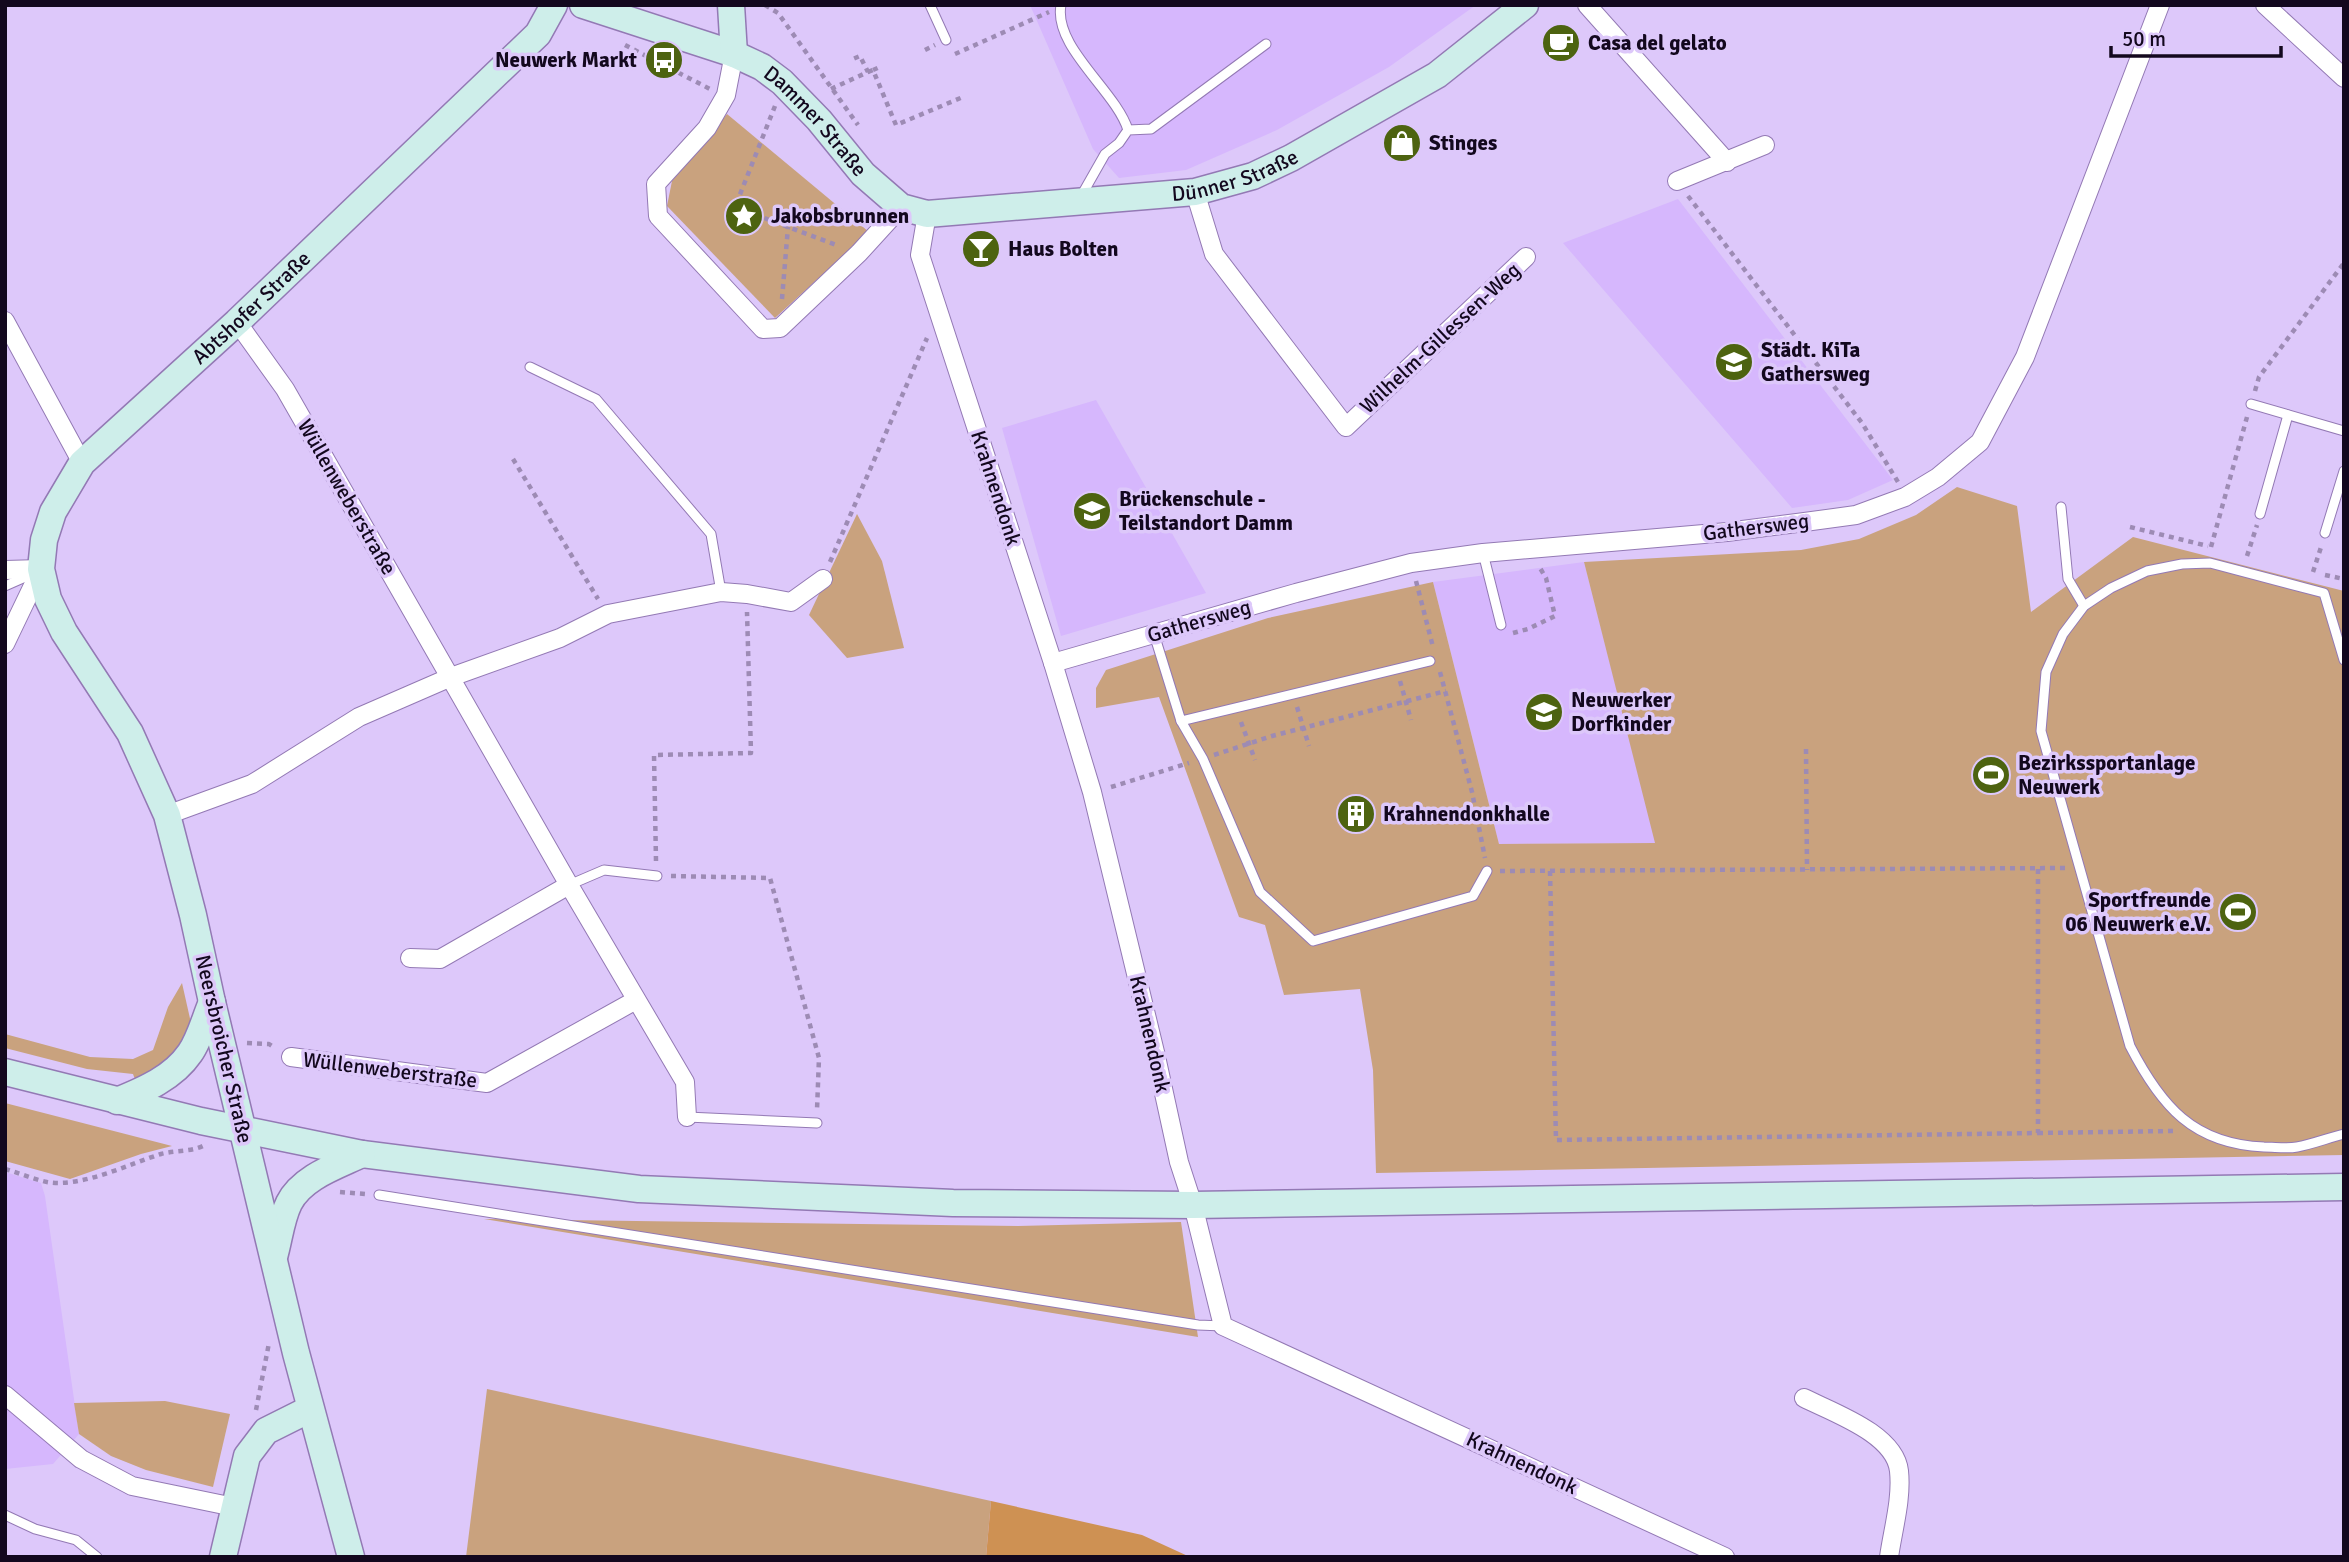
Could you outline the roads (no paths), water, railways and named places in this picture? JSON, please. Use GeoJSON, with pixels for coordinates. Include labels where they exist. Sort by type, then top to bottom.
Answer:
{"type":"FeatureCollection","features":[{"type":"Feature","properties":{"kind":"street","name":"Abtshofer Straße"},"geometry":{"type":"LineString","coordinates":[[5,644],[41,569],[44,540],[53,512],[82,463],[237,321],[538,34],[554,5]]}},
{"type":"Feature","properties":{"kind":"street","name":"Dammer Straße"},"geometry":{"type":"LineString","coordinates":[[583,5],[734,54],[762,67],[782,82],[819,120],[863,174],[901,206],[859,253],[780,328],[763,329],[658,216],[656,184],[707,128],[726,95],[734,54]]}},
{"type":"Feature","properties":{"kind":"street"},"geometry":{"type":"LineString","coordinates":[[731,5],[734,54]]}},
{"type":"Feature","properties":{"kind":"street","name":"Dünner Straße"},"geometry":{"type":"LineString","coordinates":[[901,206],[927,214],[1077,203],[1195,192],[1253,176],[1340,131],[1437,75],[1525,5]]}},
{"type":"Feature","properties":{"kind":"street"},"geometry":{"type":"LineString","coordinates":[[1587,5],[1727,162]]}},
{"type":"Feature","properties":{"kind":"street","name":"Gathersweg"},"geometry":{"type":"LineString","coordinates":[[1053,663],[1411,563],[1483,553],[1727,532],[1797,523],[1856,515],[1905,497],[1938,477],[1980,442],[2025,357],[2160,5]]}},
{"type":"Feature","properties":{"kind":"street"},"geometry":{"type":"LineString","coordinates":[[2265,5],[2344,78]]}},
{"type":"Feature","properties":{"kind":"street"},"geometry":{"type":"LineString","coordinates":[[1677,181],[1765,145]]}},
{"type":"Feature","properties":{"kind":"street","name":"Wilhelm-Gillessen-Weg"},"geometry":{"type":"LineString","coordinates":[[1195,192],[1214,254],[1346,427],[1526,257]]}},
{"type":"Feature","properties":{"kind":"street","name":"Krahnendonk"},"geometry":{"type":"LineString","coordinates":[[927,214],[920,255],[1053,663],[1092,792],[1179,1162],[1193,1205],[1223,1326],[1725,1557]]}},
{"type":"Feature","properties":{"kind":"street"},"geometry":{"type":"LineString","coordinates":[[5,321],[82,463]]}},
{"type":"Feature","properties":{"kind":"street","name":"Wüllenweberstraße"},"geometry":{"type":"LineString","coordinates":[[237,321],[285,389],[685,1082],[687,1117]]}},
{"type":"Feature","properties":{"kind":"street"},"geometry":{"type":"LineString","coordinates":[[5,570],[41,569]]}},
{"type":"Feature","properties":{"kind":"street","name":"Neersbroicher Straße"},"geometry":{"type":"LineString","coordinates":[[41,569],[48,599],[64,632],[130,733],[167,816],[310,1409],[351,1557]]}},
{"type":"Feature","properties":{"kind":"street"},"geometry":{"type":"LineString","coordinates":[[167,816],[252,784],[359,717],[451,677],[560,638],[608,614],[722,592],[791,602],[823,579]]}},
{"type":"Feature","properties":{"kind":"street"},"geometry":{"type":"LineString","coordinates":[[410,958],[440,960],[569,885]]}},
{"type":"Feature","properties":{"kind":"street","name":"Wüllenweberstraße"},"geometry":{"type":"LineString","coordinates":[[291,1057],[487,1083],[636,1000]]}},
{"type":"Feature","properties":{"kind":"street"},"geometry":{"type":"LineString","coordinates":[[117,1101],[154,1085],[178,1067],[192,1051],[212,1002]]}},
{"type":"Feature","properties":{"kind":"street"},"geometry":{"type":"LineString","coordinates":[[5,1072],[117,1101],[287,1140],[362,1154],[639,1189],[953,1203],[1193,1205],[2344,1187]]}},
{"type":"Feature","properties":{"kind":"street"},"geometry":{"type":"LineString","coordinates":[[274,1259],[289,1203],[300,1189],[317,1176],[362,1154]]}},
{"type":"Feature","properties":{"kind":"street"},"geometry":{"type":"LineString","coordinates":[[5,1395],[80,1459],[132,1486],[234,1507]]}},
{"type":"Feature","properties":{"kind":"street"},"geometry":{"type":"LineString","coordinates":[[1804,1398],[1870,1432],[1891,1448],[1899,1468],[1899,1491],[1889,1557]]}},
{"type":"Feature","properties":{"kind":"street"},"geometry":{"type":"LineString","coordinates":[[223,1557],[247,1456],[266,1431],[310,1409]]}},
{"type":"Feature","properties":{"kind":"lane"},"geometry":{"type":"LineString","coordinates":[[930,5],[946,40]]}},
{"type":"Feature","properties":{"kind":"lane"},"geometry":{"type":"LineString","coordinates":[[1061,5],[1063,27],[1072,47],[1123,115],[1128,130]]}},
{"type":"Feature","properties":{"kind":"lane"},"geometry":{"type":"LineString","coordinates":[[1128,130],[1151,129],[1266,44]]}},
{"type":"Feature","properties":{"kind":"lane"},"geometry":{"type":"LineString","coordinates":[[1077,203],[1105,154],[1119,143],[1128,130]]}},
{"type":"Feature","properties":{"kind":"lane"},"geometry":{"type":"LineString","coordinates":[[530,367],[596,399],[711,534],[722,592]]}},
{"type":"Feature","properties":{"kind":"lane"},"geometry":{"type":"LineString","coordinates":[[2251,404],[2344,431]]}},
{"type":"Feature","properties":{"kind":"lane"},"geometry":{"type":"LineString","coordinates":[[2260,514],[2288,415]]}},
{"type":"Feature","properties":{"kind":"lane"},"geometry":{"type":"LineString","coordinates":[[2325,533],[2344,471]]}},
{"type":"Feature","properties":{"kind":"lane"},"geometry":{"type":"LineString","coordinates":[[2062,507],[2068,579],[2084,606]]}},
{"type":"Feature","properties":{"kind":"lane"},"geometry":{"type":"LineString","coordinates":[[1483,553],[1501,625]]}},
{"type":"Feature","properties":{"kind":"lane"},"geometry":{"type":"LineString","coordinates":[[2344,660],[2324,593],[2210,563],[2182,564],[2147,571],[2111,588],[2084,606],[2063,634],[2046,672],[2040,731],[2130,1046],[2147,1079],[2173,1111],[2198,1131],[2245,1146],[2294,1148],[2344,1134]]}},
{"type":"Feature","properties":{"kind":"lane"},"geometry":{"type":"LineString","coordinates":[[5,586],[41,569]]}},
{"type":"Feature","properties":{"kind":"lane"},"geometry":{"type":"LineString","coordinates":[[1154,634],[1181,721],[1203,758],[1260,892],[1313,941],[1473,896],[1487,871]]}},
{"type":"Feature","properties":{"kind":"lane"},"geometry":{"type":"LineString","coordinates":[[1181,721],[1433,660]]}},
{"type":"Feature","properties":{"kind":"lane"},"geometry":{"type":"LineString","coordinates":[[569,885],[604,870],[657,876]]}},
{"type":"Feature","properties":{"kind":"lane"},"geometry":{"type":"LineString","coordinates":[[687,1117],[817,1123]]}},
{"type":"Feature","properties":{"kind":"lane"},"geometry":{"type":"LineString","coordinates":[[379,1195],[1027,1300],[1198,1325],[1223,1326]]}},
{"type":"Feature","properties":{"kind":"lane"},"geometry":{"type":"LineString","coordinates":[[5,1515],[34,1530],[75,1540],[97,1557]]}},
{"type":"Feature","properties":{"kind":"place","name":"Casa del gelato"},"geometry":{"type":"Point","coordinates":[1561,43]}},
{"type":"Feature","properties":{"kind":"place","name":"Neuwerk Markt"},"geometry":{"type":"Point","coordinates":[664,60]}},
{"type":"Feature","properties":{"kind":"place","name":"Stinges"},"geometry":{"type":"Point","coordinates":[1402,143]}},
{"type":"Feature","properties":{"kind":"place","name":"Jakobsbrunnen"},"geometry":{"type":"Point","coordinates":[744,216]}},
{"type":"Feature","properties":{"kind":"place","name":"Haus Bolten"},"geometry":{"type":"Point","coordinates":[981,249]}},
{"type":"Feature","properties":{"kind":"place","name":"Städt. KiTa Gathersweg"},"geometry":{"type":"Point","coordinates":[1734,362]}},
{"type":"Feature","properties":{"kind":"place","name":"Brückenschule - Teilstandort Damm"},"geometry":{"type":"Point","coordinates":[1092,511]}},
{"type":"Feature","properties":{"kind":"place","name":"Neuwerker Dorfkinder"},"geometry":{"type":"Point","coordinates":[1544,712]}},
{"type":"Feature","properties":{"kind":"place","name":"Bezirkssportanlage Neuwerk"},"geometry":{"type":"Point","coordinates":[1991,775]}},
{"type":"Feature","properties":{"kind":"place","name":"Krahnendonkhalle"},"geometry":{"type":"Point","coordinates":[1356,814]}},
{"type":"Feature","properties":{"kind":"place","name":"Sportfreunde 06 Neuwerk e.V."},"geometry":{"type":"Point","coordinates":[2238,912]}}]}
